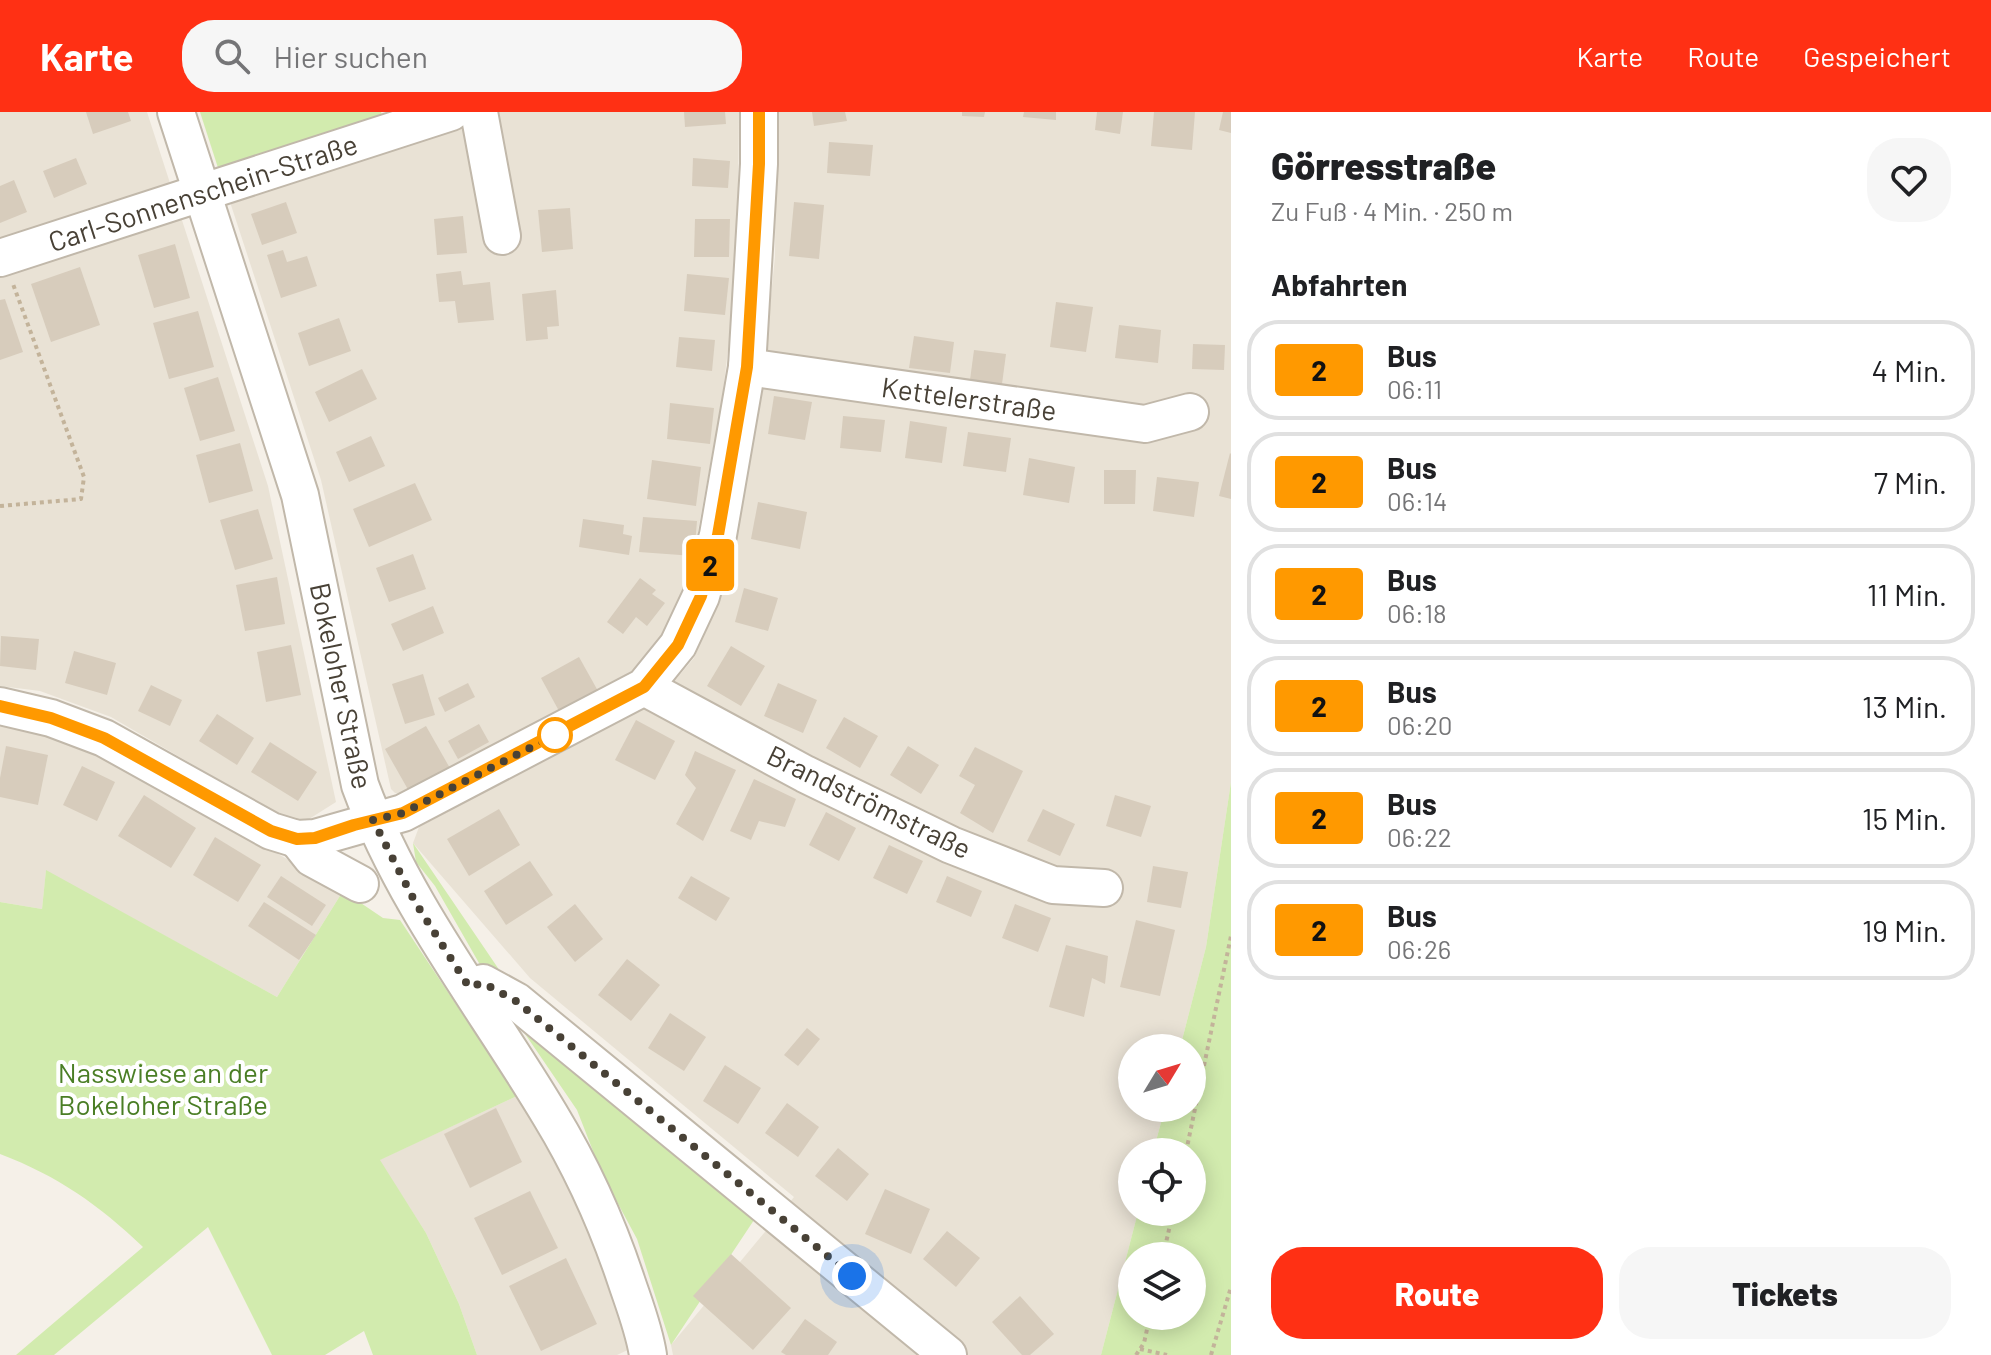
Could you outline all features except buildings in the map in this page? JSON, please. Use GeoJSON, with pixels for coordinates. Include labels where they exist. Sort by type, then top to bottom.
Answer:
{"type":"FeatureCollection","features":[{"type":"Feature","properties":{"kind":"street","name":"Bokeloher Straße"},"geometry":{"type":"LineString","coordinates":[[176,112],[300,495],[360,785],[373,820],[415,902],[551,1116],[588,1185],[615,1249],[648,1355]]}},
{"type":"Feature","properties":{"kind":"street","name":"Carl-Sonnenschein-Straße"},"geometry":{"type":"LineString","coordinates":[[3,257],[202,194],[396,120],[451,112]]}},
{"type":"Feature","properties":{"kind":"street"},"geometry":{"type":"LineString","coordinates":[[479,112],[502,236]]}},
{"type":"Feature","properties":{"kind":"street"},"geometry":{"type":"LineString","coordinates":[[0,706],[51,718],[104,738],[271,831],[297,839],[315,838],[403,813],[644,687],[678,645],[701,596],[718,535],[747,367],[759,164],[759,112]]}},
{"type":"Feature","properties":{"kind":"street","name":"Kettelerstraße"},"geometry":{"type":"LineString","coordinates":[[747,367],[1145,424],[1190,412]]}},
{"type":"Feature","properties":{"kind":"street","name":"Brandströmstraße"},"geometry":{"type":"LineString","coordinates":[[644,687],[805,774],[951,845],[1053,885],[1104,888]]}},
{"type":"Feature","properties":{"kind":"street"},"geometry":{"type":"LineString","coordinates":[[297,839],[312,858],[360,884]]}},
{"type":"Feature","properties":{"kind":"street"},"geometry":{"type":"LineString","coordinates":[[469,987],[483,983],[516,1001],[948,1355]]}},
{"type":"Feature","properties":{"kind":"path"},"geometry":{"type":"LineString","coordinates":[[0,506],[81,499],[84,477],[3,257]]}},
{"type":"Feature","properties":{"kind":"path"},"geometry":{"type":"LineString","coordinates":[[1189,1138],[1231,936]]}},
{"type":"Feature","properties":{"kind":"path"},"geometry":{"type":"LineString","coordinates":[[1211,1355],[1231,1287]]}},
{"type":"Feature","properties":{"kind":"path"},"geometry":{"type":"LineString","coordinates":[[1136,1355],[1144,1343],[1147,1330]]}},
{"type":"Feature","properties":{"kind":"path"},"geometry":{"type":"LineString","coordinates":[[1140,1349],[1167,1355]]}},
{"type":"Feature","properties":{"kind":"shaded area"},"geometry":{"type":"Polygon","coordinates":[[[0,112],[147,112],[268,486],[336,802],[298,826],[111,717],[40,691],[0,686],[0,112]]]}},
{"type":"Feature","properties":{"kind":"shaded area"},"geometry":{"type":"Polygon","coordinates":[[[405,112],[739,112],[737,276],[722,399],[692,564],[670,622],[656,644],[632,671],[402,794],[391,789],[321,480],[230,202],[405,112]]]}},
{"type":"Feature","properties":{"kind":"shaded area"},"geometry":{"type":"Polygon","coordinates":[[[776,112],[1231,112],[1231,782],[1206,947],[1184,1034],[1118,1034],[1118,1122],[1161,1122],[1157,1138],[1118,1138],[1118,1226],[1134,1226],[1130,1242],[1118,1242],[1118,1289],[1101,1355],[673,1355],[671,1345],[794,1197],[530,978],[413,843],[419,827],[638,709],[677,678],[694,658],[725,584],[732,555],[766,345],[775,257],[776,112]]]}},
{"type":"Feature","properties":{"kind":"shaded area"},"geometry":{"type":"Polygon","coordinates":[[[0,724],[54,736],[133,771],[343,891],[277,997],[46,871],[42,909],[0,902],[0,724]]]}},
{"type":"Feature","properties":{"kind":"shaded area"},"geometry":{"type":"Polygon","coordinates":[[[517,1096],[570,1190],[595,1243],[632,1348],[617,1355],[477,1355],[459,1304],[426,1233],[379,1160],[517,1096]]]}},
{"type":"Feature","properties":{"kind":"green space"},"geometry":{"type":"Polygon","coordinates":[[[200,112],[381,112],[384,120],[220,174],[200,112]]]}},
{"type":"Feature","properties":{"kind":"green space"},"geometry":{"type":"Polygon","coordinates":[[[1231,782],[1231,1355],[1101,1355],[1118,1289],[1118,1330],[1206,1330],[1206,1242],[1130,1242],[1134,1226],[1206,1226],[1206,1138],[1157,1138],[1161,1122],[1206,1122],[1206,1034],[1184,1034],[1206,947],[1231,782]]]}},
{"type":"Feature","properties":{"kind":"green space"},"geometry":{"type":"Polygon","coordinates":[[[413,843],[519,999],[760,1211],[671,1345],[637,1239],[602,1174],[577,1110],[491,984],[435,886],[416,862],[413,843]]]}},
{"type":"Feature","properties":{"kind":"green space","name":"Nasswiese an der Bokeloher Straße"},"geometry":{"type":"Polygon","coordinates":[[[46,870],[277,997],[343,891],[383,918],[400,920],[517,1096],[380,1160],[426,1233],[459,1304],[477,1355],[373,1355],[364,1331],[325,1355],[272,1355],[208,1227],[54,1355],[16,1355],[143,1247],[77,1193],[41,1172],[0,1154],[0,902],[42,909],[46,870]]]}},
{"type":"Feature","properties":{"kind":"bus line","name":"2"},"geometry":{"type":"LineString","coordinates":[[0,706],[51,718],[104,738],[271,831],[297,839],[315,838],[403,813],[644,687],[678,645],[701,596],[718,535],[747,367],[759,164],[759,112]]}},
{"type":"Feature","properties":{"kind":"route"},"geometry":{"type":"LineString","coordinates":[[555,735],[403,813],[373,820],[415,902],[469,987],[483,983],[516,1001],[852,1276]]}}]}
